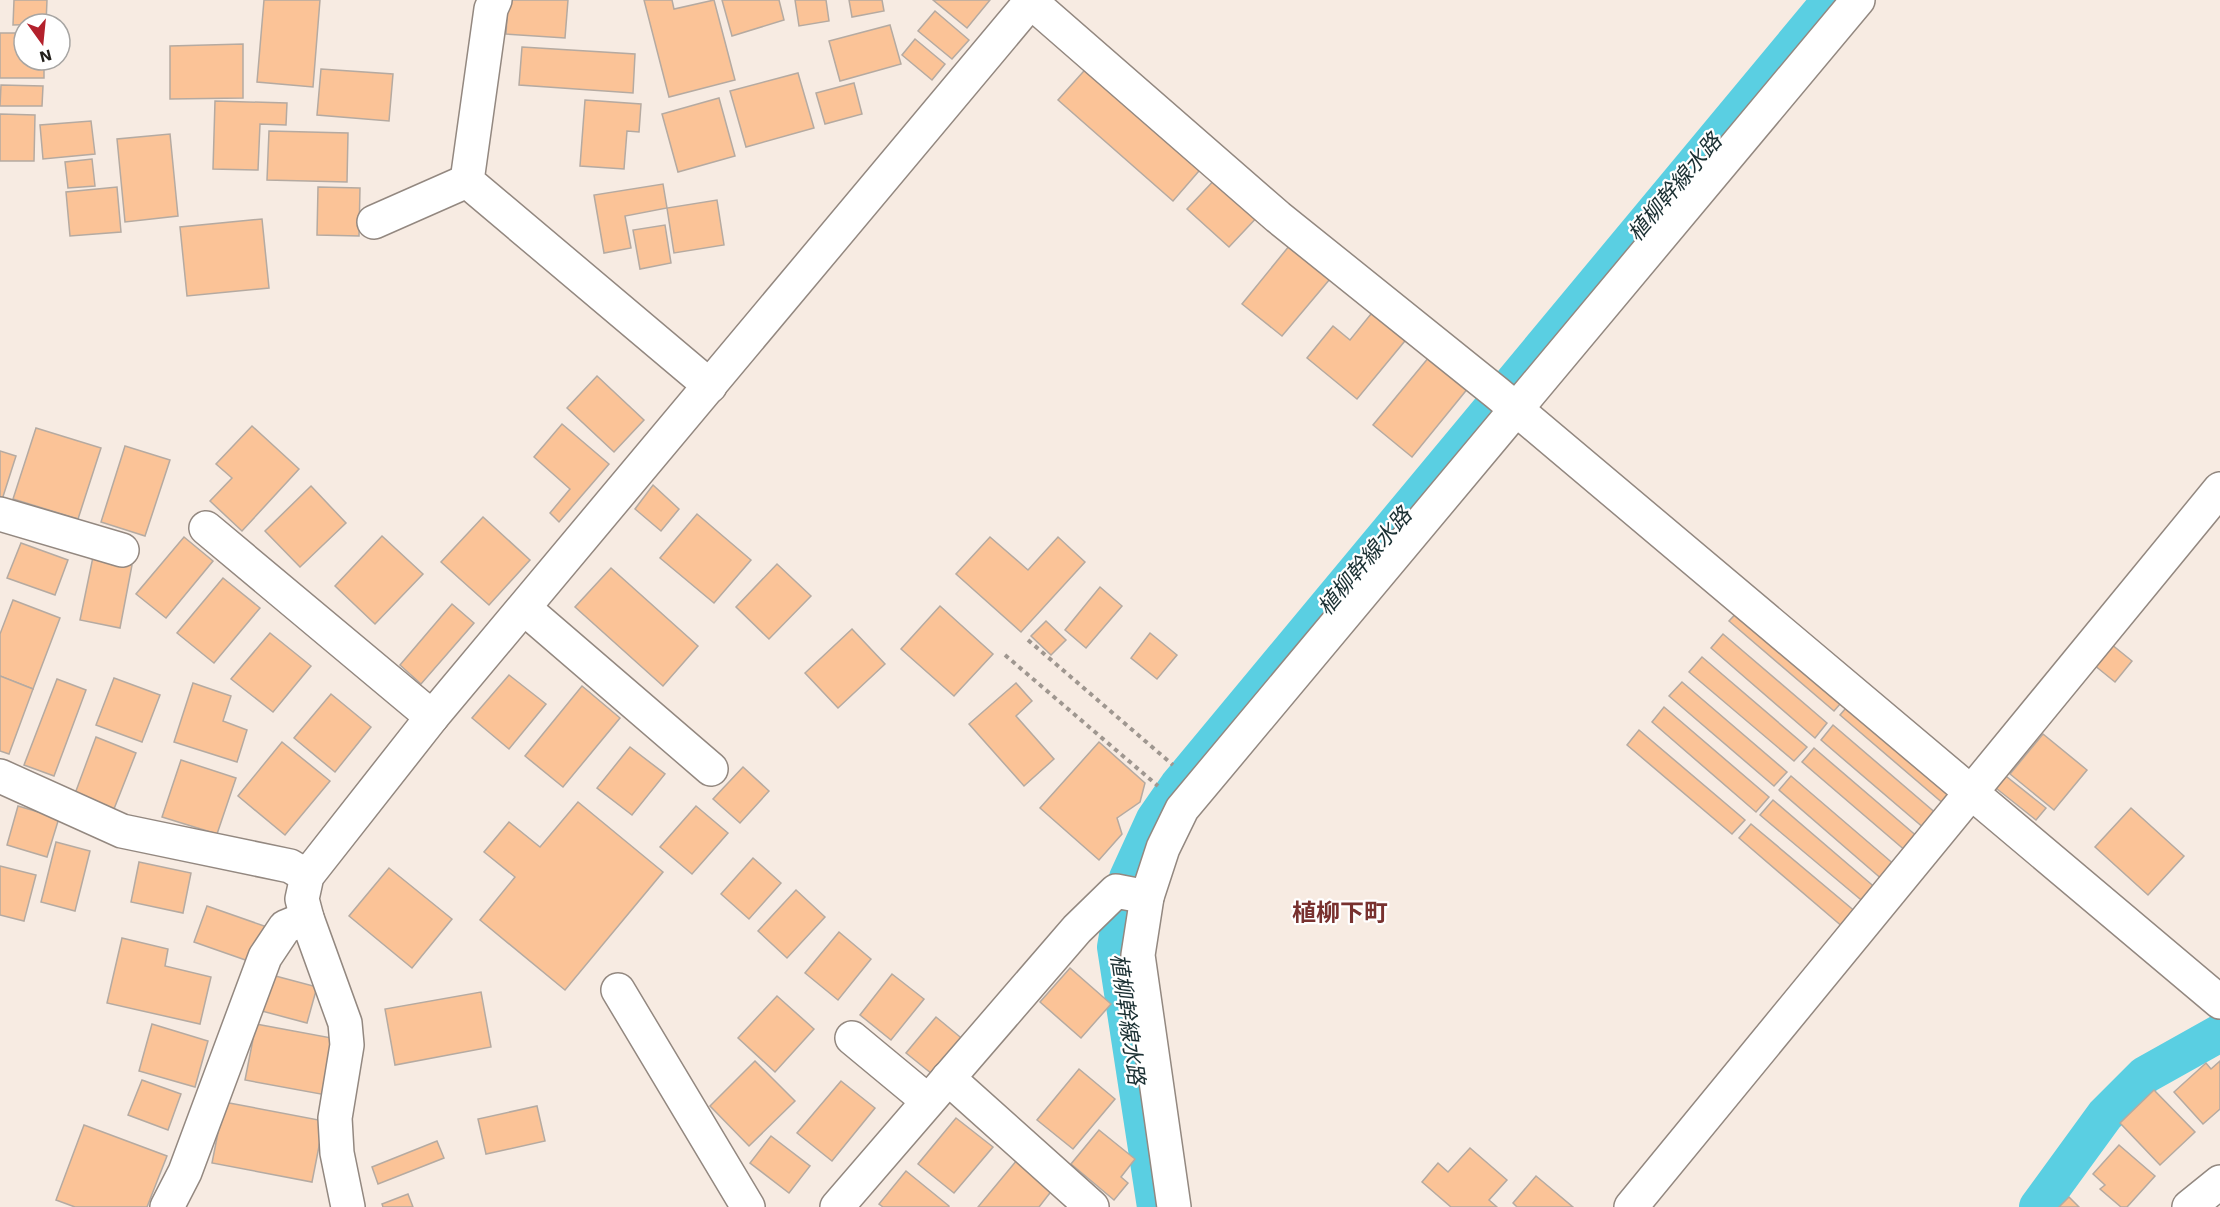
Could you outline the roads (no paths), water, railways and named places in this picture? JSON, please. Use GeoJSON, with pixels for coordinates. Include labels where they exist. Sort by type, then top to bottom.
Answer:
{"type":"FeatureCollection","features":[{"type":"Feature","properties":{"kind":"street"},"geometry":{"type":"LineString","coordinates":[[348,1207],[337,1153],[335,1118],[347,1045],[345,1023],[302,899],[307,876],[432,717],[1030,0],[1278,217],[1508,403],[2220,1002]]}},
{"type":"Feature","properties":{"kind":"street"},"geometry":{"type":"LineString","coordinates":[[837,1207],[1077,929],[1131,894],[1163,848],[1182,809],[1508,403],[1857,0]]}},
{"type":"Feature","properties":{"kind":"street"},"geometry":{"type":"LineString","coordinates":[[467,181],[487,3]]}},
{"type":"Feature","properties":{"kind":"street"},"geometry":{"type":"LineString","coordinates":[[467,181],[710,386]]}},
{"type":"Feature","properties":{"kind":"street"},"geometry":{"type":"LineString","coordinates":[[374,222],[467,181]]}},
{"type":"Feature","properties":{"kind":"street"},"geometry":{"type":"LineString","coordinates":[[1630,1207],[2220,489]]}},
{"type":"Feature","properties":{"kind":"street"},"geometry":{"type":"LineString","coordinates":[[0,514],[122,550]]}},
{"type":"Feature","properties":{"kind":"street"},"geometry":{"type":"LineString","coordinates":[[206,528],[432,717]]}},
{"type":"Feature","properties":{"kind":"street"},"geometry":{"type":"LineString","coordinates":[[524,608],[711,769]]}},
{"type":"Feature","properties":{"kind":"street"},"geometry":{"type":"LineString","coordinates":[[0,776],[122,831],[290,866],[307,876]]}},
{"type":"Feature","properties":{"kind":"street"},"geometry":{"type":"LineString","coordinates":[[1131,894],[1174,1207]]}},
{"type":"Feature","properties":{"kind":"street"},"geometry":{"type":"LineString","coordinates":[[167,1207],[185,1173],[265,957],[285,927],[307,918]]}},
{"type":"Feature","properties":{"kind":"street"},"geometry":{"type":"LineString","coordinates":[[618,990],[748,1207]]}},
{"type":"Feature","properties":{"kind":"street"},"geometry":{"type":"LineString","coordinates":[[852,1038],[938,1090],[1092,1207]]}},
{"type":"Feature","properties":{"kind":"street"},"geometry":{"type":"LineString","coordinates":[[2189,1207],[2220,1182]]}},
{"type":"Feature","properties":{"kind":"waterway","name":"植柳幹線水路"},"geometry":{"type":"LineString","coordinates":[[1156,1207],[1116,947],[1128,878],[1155,819],[1178,786],[1831,0]]}},
{"type":"Feature","properties":{"kind":"waterway"},"geometry":{"type":"LineString","coordinates":[[2038,1207],[2105,1115],[2145,1075],[2220,1033]]}},
{"type":"Feature","properties":{"kind":"district","name":"植柳下町"},"geometry":{"type":"Point","coordinates":[1340,913]}}]}
